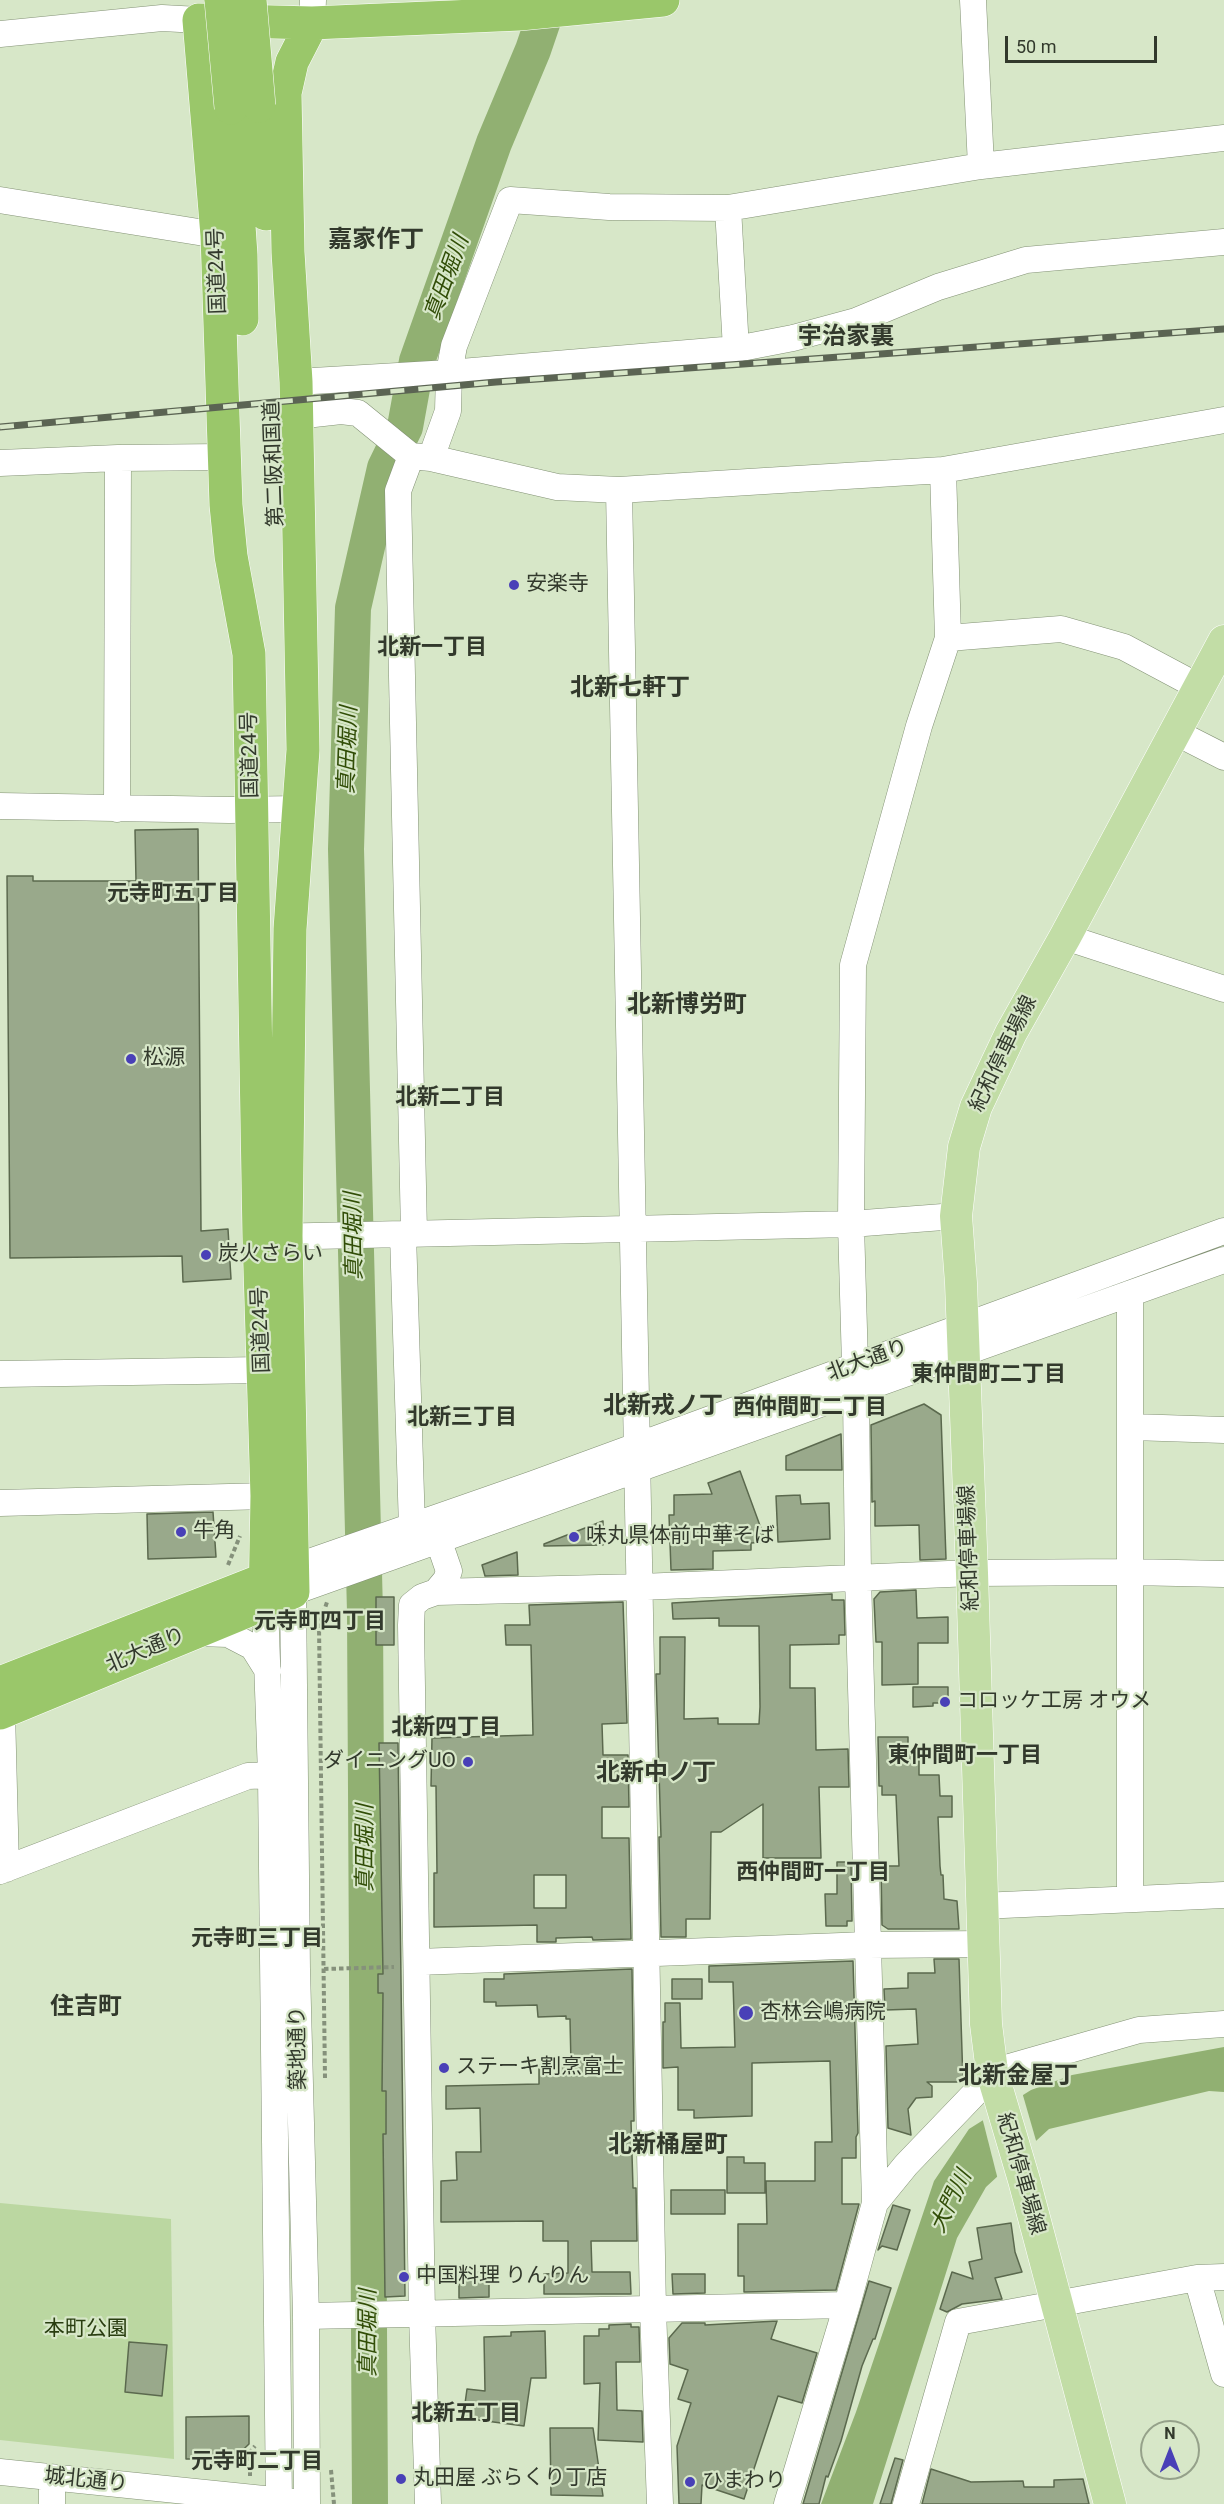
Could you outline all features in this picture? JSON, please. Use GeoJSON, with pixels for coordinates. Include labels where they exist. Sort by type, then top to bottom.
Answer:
{"type":"FeatureCollection","features":[{"type":"Feature","properties":{"kind":"highway","name":"第二阪和国道"},"geometry":{"type":"LineString","coordinates":[[249,654],[241,255],[250,0]]}},
{"type":"Feature","properties":{"kind":"highway"},"geometry":{"type":"LineString","coordinates":[[210,10],[520,14],[575,5],[663,0]]}},
{"type":"Feature","properties":{"kind":"highway","name":"第二阪和国道"},"geometry":{"type":"LineString","coordinates":[[210,10],[245,107],[269,254],[292,809]]}},
{"type":"Feature","properties":{"kind":"highway","name":"国道24号"},"geometry":{"type":"LineString","coordinates":[[210,10],[223,457],[231,556],[249,654],[252,810],[273,1236],[279,1586]]}},
{"type":"Feature","properties":{"kind":"highway","name":"国道24号"},"geometry":{"type":"LineString","coordinates":[[279,1586],[267,1496],[263,1370],[290,929],[292,809],[303,750],[296,382],[288,252],[285,93],[292,62],[313,11]]}},
{"type":"Feature","properties":{"kind":"highway","name":"北大通り"},"geometry":{"type":"LineString","coordinates":[[0,1703],[190,1633],[279,1586]]}},
{"type":"Feature","properties":{"kind":"highway","name":"北大通り"},"geometry":{"type":"LineString","coordinates":[[0,1703],[279,1586]]}},
{"type":"Feature","properties":{"kind":"main road","name":"紀和停車場線"},"geometry":{"type":"LineString","coordinates":[[1110,2504],[1024,2180],[994,2082],[986,2024],[972,1573],[956,1216],[964,1147],[976,1107],[1011,1033],[1224,641]]}},
{"type":"Feature","properties":{"kind":"street"},"geometry":{"type":"LineString","coordinates":[[973,0],[981,166]]}},
{"type":"Feature","properties":{"kind":"street"},"geometry":{"type":"LineString","coordinates":[[0,34],[161,9],[179,17],[210,10]]}},
{"type":"Feature","properties":{"kind":"street"},"geometry":{"type":"LineString","coordinates":[[412,1528],[398,491],[448,411],[444,374],[510,200],[609,207],[728,208],[981,166],[1224,138]]}},
{"type":"Feature","properties":{"kind":"street"},"geometry":{"type":"LineString","coordinates":[[0,200],[217,235]]}},
{"type":"Feature","properties":{"kind":"street"},"geometry":{"type":"LineString","coordinates":[[728,208],[736,349]]}},
{"type":"Feature","properties":{"kind":"street"},"geometry":{"type":"LineString","coordinates":[[296,382],[444,374],[736,349],[793,338],[856,321],[938,287],[1026,261],[1224,242]]}},
{"type":"Feature","properties":{"kind":"street"},"geometry":{"type":"LineString","coordinates":[[296,416],[341,411],[358,413],[383,433],[421,457],[557,487],[619,490],[943,470],[1224,420]]}},
{"type":"Feature","properties":{"kind":"street"},"geometry":{"type":"LineString","coordinates":[[0,463],[118,458],[223,457]]}},
{"type":"Feature","properties":{"kind":"street"},"geometry":{"type":"LineString","coordinates":[[117,809],[118,458]]}},
{"type":"Feature","properties":{"kind":"street"},"geometry":{"type":"LineString","coordinates":[[855,1365],[851,1224],[853,965],[919,726],[948,638],[943,470]]}},
{"type":"Feature","properties":{"kind":"street"},"geometry":{"type":"LineString","coordinates":[[619,490],[642,1587],[653,2309],[660,2504]]}},
{"type":"Feature","properties":{"kind":"street"},"geometry":{"type":"LineString","coordinates":[[948,638],[1061,630],[1124,647],[1199,687]]}},
{"type":"Feature","properties":{"kind":"street"},"geometry":{"type":"LineString","coordinates":[[1175,732],[1224,757]]}},
{"type":"Feature","properties":{"kind":"street"},"geometry":{"type":"LineString","coordinates":[[0,806],[292,809]]}},
{"type":"Feature","properties":{"kind":"street"},"geometry":{"type":"LineString","coordinates":[[1065,937],[1224,988]]}},
{"type":"Feature","properties":{"kind":"street"},"geometry":{"type":"LineString","coordinates":[[273,1236],[851,1224],[956,1216]]}},
{"type":"Feature","properties":{"kind":"street","name":"北大通り"},"geometry":{"type":"LineString","coordinates":[[376,1552],[439,1542],[856,1392],[962,1340],[1224,1231]]}},
{"type":"Feature","properties":{"kind":"street","name":"北大通り"},"geometry":{"type":"LineString","coordinates":[[376,1552],[412,1528],[855,1365],[962,1340],[1130,1294],[1224,1260]]}},
{"type":"Feature","properties":{"kind":"street"},"geometry":{"type":"LineString","coordinates":[[1130,1294],[1132,1427],[1130,1899]]}},
{"type":"Feature","properties":{"kind":"street"},"geometry":{"type":"LineString","coordinates":[[0,1374],[263,1370]]}},
{"type":"Feature","properties":{"kind":"street"},"geometry":{"type":"LineString","coordinates":[[787,2504],[848,2305],[875,2203],[858,1576],[856,1392]]}},
{"type":"Feature","properties":{"kind":"street"},"geometry":{"type":"LineString","coordinates":[[1132,1427],[1224,1430]]}},
{"type":"Feature","properties":{"kind":"street"},"geometry":{"type":"LineString","coordinates":[[0,1503],[267,1496]]}},
{"type":"Feature","properties":{"kind":"street"},"geometry":{"type":"LineString","coordinates":[[436,1592],[446,1580],[449,1571],[439,1542]]}},
{"type":"Feature","properties":{"kind":"street"},"geometry":{"type":"LineString","coordinates":[[279,1586],[338,1569],[376,1552]]}},
{"type":"Feature","properties":{"kind":"street"},"geometry":{"type":"LineString","coordinates":[[279,1586],[338,1569]]}},
{"type":"Feature","properties":{"kind":"street"},"geometry":{"type":"LineString","coordinates":[[429,2504],[422,2314],[412,1605],[422,1597],[436,1592],[642,1587],[858,1576],[972,1573],[1224,1574]]}},
{"type":"Feature","properties":{"kind":"street","name":"築地通り"},"geometry":{"type":"LineString","coordinates":[[279,1586],[268,1671],[279,2502]]}},
{"type":"Feature","properties":{"kind":"street","name":"築地通り"},"geometry":{"type":"LineString","coordinates":[[279,1586],[297,1969],[310,2504]]}},
{"type":"Feature","properties":{"kind":"street"},"geometry":{"type":"LineString","coordinates":[[190,1633],[228,1634],[253,1647],[268,1671]]}},
{"type":"Feature","properties":{"kind":"street"},"geometry":{"type":"LineString","coordinates":[[0,1703],[3,1870],[248,1776],[271,1775]]}},
{"type":"Feature","properties":{"kind":"street"},"geometry":{"type":"LineString","coordinates":[[981,1906],[1224,1895]]}},
{"type":"Feature","properties":{"kind":"street"},"geometry":{"type":"LineString","coordinates":[[418,1962],[868,1945],[984,1944]]}},
{"type":"Feature","properties":{"kind":"street"},"geometry":{"type":"LineString","coordinates":[[875,2203],[906,2166],[977,2091],[994,2082],[1139,2030],[1224,2024]]}},
{"type":"Feature","properties":{"kind":"street"},"geometry":{"type":"LineString","coordinates":[[906,2504],[958,2322],[1197,2278],[1224,2277]]}},
{"type":"Feature","properties":{"kind":"street"},"geometry":{"type":"LineString","coordinates":[[1197,2278],[1224,2374]]}},
{"type":"Feature","properties":{"kind":"street"},"geometry":{"type":"LineString","coordinates":[[306,2316],[848,2305]]}},
{"type":"Feature","properties":{"kind":"street","name":"城北通り"},"geometry":{"type":"LineString","coordinates":[[0,2472],[310,2504]]}},
{"type":"Feature","properties":{"kind":"street"},"geometry":{"type":"LineString","coordinates":[[52,2478],[52,2504]]}},
{"type":"Feature","properties":{"kind":"path"},"geometry":{"type":"LineString","coordinates":[[325,2085],[319,1626],[338,1569]]}},
{"type":"Feature","properties":{"kind":"path"},"geometry":{"type":"LineString","coordinates":[[297,1969],[383,1969]]}},
{"type":"Feature","properties":{"kind":"path"},"geometry":{"type":"LineString","coordinates":[[330,2466],[334,2504]]}},
{"type":"Feature","properties":{"kind":"green space","name":"本町公園"},"geometry":{"type":"Polygon","coordinates":[[[0,2203],[171,2219],[174,2459],[0,2440],[0,2203]]]}},
{"type":"Feature","properties":{"kind":"water","name":"大門川"},"geometry":{"type":"Polygon","coordinates":[[[1224,2047],[1224,2092],[1209,2091],[1049,2129],[986,2187],[957,2238],[873,2504],[821,2504],[856,2412],[934,2181],[969,2129],[1031,2090],[1072,2075],[1224,2047]]]}},
{"type":"Feature","properties":{"kind":"pier"},"geometry":{"type":"Polygon","coordinates":[[[1022,2092],[1037,2144],[998,2180],[982,2117],[1022,2092]]]}},
{"type":"Feature","properties":{"kind":"building"},"geometry":{"type":"Polygon","coordinates":[[[198,829],[201,1231],[228,1229],[231,1279],[183,1282],[182,1256],[10,1258],[7,876],[33,876],[33,881],[136,881],[135,830],[198,829]]]}},
{"type":"Feature","properties":{"kind":"building"},"geometry":{"type":"Polygon","coordinates":[[[924,1404],[941,1415],[946,1559],[920,1560],[919,1525],[875,1526],[875,1501],[872,1502],[871,1425],[924,1404]]]}},
{"type":"Feature","properties":{"kind":"building"},"geometry":{"type":"Polygon","coordinates":[[[841,1434],[842,1470],[786,1470],[786,1456],[841,1434]]]}},
{"type":"Feature","properties":{"kind":"building"},"geometry":{"type":"Polygon","coordinates":[[[740,1471],[766,1542],[751,1543],[751,1550],[713,1551],[713,1569],[671,1570],[669,1515],[674,1515],[674,1495],[712,1494],[708,1483],[740,1471]]]}},
{"type":"Feature","properties":{"kind":"building"},"geometry":{"type":"Polygon","coordinates":[[[800,1495],[801,1504],[829,1503],[830,1539],[778,1542],[776,1496],[800,1495]]]}},
{"type":"Feature","properties":{"kind":"building","name":"牛角"},"geometry":{"type":"Polygon","coordinates":[[[213,1512],[216,1557],[148,1559],[147,1514],[213,1512]]]}},
{"type":"Feature","properties":{"kind":"building"},"geometry":{"type":"Polygon","coordinates":[[[603,1521],[603,1545],[544,1546],[544,1544],[603,1521]]]}},
{"type":"Feature","properties":{"kind":"building"},"geometry":{"type":"Polygon","coordinates":[[[517,1552],[518,1575],[485,1576],[482,1565],[517,1552]]]}},
{"type":"Feature","properties":{"kind":"building"},"geometry":{"type":"Polygon","coordinates":[[[916,1590],[917,1618],[948,1617],[948,1643],[918,1643],[918,1684],[882,1685],[882,1642],[876,1642],[874,1599],[880,1592],[916,1590]]]}},
{"type":"Feature","properties":{"kind":"building"},"geometry":{"type":"Polygon","coordinates":[[[832,1594],[832,1600],[844,1600],[845,1635],[839,1635],[839,1644],[790,1645],[790,1688],[815,1688],[816,1750],[848,1749],[849,1787],[819,1787],[821,1858],[763,1858],[763,1804],[721,1832],[711,1832],[710,1919],[686,1919],[686,1937],[661,1937],[659,1837],[661,1837],[656,1674],[660,1674],[660,1637],[685,1637],[684,1719],[718,1718],[718,1724],[759,1724],[760,1707],[759,1626],[719,1626],[719,1618],[673,1619],[672,1603],[832,1594]]]}},
{"type":"Feature","properties":{"kind":"building"},"geometry":{"type":"Polygon","coordinates":[[[376,1597],[394,1597],[394,1645],[376,1645],[376,1597]]]}},
{"type":"Feature","properties":{"kind":"building"},"geometry":{"type":"Polygon","coordinates":[[[623,1602],[627,1723],[602,1724],[603,1755],[628,1755],[629,1807],[602,1807],[602,1838],[629,1838],[631,1939],[556,1938],[556,1942],[537,1942],[537,1925],[434,1927],[434,1873],[437,1873],[436,1786],[431,1786],[432,1738],[533,1735],[531,1645],[506,1645],[505,1625],[530,1625],[529,1605],[623,1602]],[[534,1875],[534,1908],[566,1908],[566,1875],[534,1875]]]}},
{"type":"Feature","properties":{"kind":"building"},"geometry":{"type":"Polygon","coordinates":[[[913,1687],[948,1687],[948,1703],[913,1707],[913,1687]]]}},
{"type":"Feature","properties":{"kind":"building"},"geometry":{"type":"Polygon","coordinates":[[[878,1737],[908,1737],[908,1753],[919,1753],[919,1775],[939,1775],[940,1796],[952,1796],[952,1817],[938,1817],[940,1866],[941,1875],[943,1875],[944,1899],[957,1901],[959,1929],[888,1929],[882,1925],[881,1866],[899,1866],[896,1795],[882,1795],[882,1786],[879,1786],[878,1737]]]}},
{"type":"Feature","properties":{"kind":"building"},"geometry":{"type":"Polygon","coordinates":[[[379,1743],[398,1743],[405,2296],[385,2297],[383,2134],[386,2134],[386,2091],[382,2091],[383,1993],[378,1993],[378,1974],[383,1974],[379,1743]]]}},
{"type":"Feature","properties":{"kind":"building"},"geometry":{"type":"Polygon","coordinates":[[[837,1862],[851,1862],[852,1921],[847,1921],[847,1926],[826,1926],[825,1894],[837,1894],[837,1862]]]}},
{"type":"Feature","properties":{"kind":"building"},"geometry":{"type":"Polygon","coordinates":[[[934,1959],[959,1959],[963,2082],[927,2082],[932,2086],[932,2097],[916,2098],[908,2109],[911,2135],[888,2128],[886,2046],[918,2044],[916,2009],[885,2010],[884,1989],[908,1988],[908,1973],[935,1973],[934,1959]]]}},
{"type":"Feature","properties":{"kind":"building"},"geometry":{"type":"Polygon","coordinates":[[[853,1961],[858,2133],[856,2158],[842,2158],[842,2204],[859,2204],[836,2290],[744,2292],[744,2276],[738,2276],[738,2224],[767,2224],[766,2181],[815,2181],[815,2142],[832,2142],[830,2061],[752,2063],[752,2116],[694,2118],[694,2110],[678,2110],[678,2067],[663,2068],[665,2003],[680,2003],[681,2048],[735,2047],[733,1982],[709,1982],[709,1966],[853,1961]]]}},
{"type":"Feature","properties":{"kind":"building"},"geometry":{"type":"Polygon","coordinates":[[[632,1969],[634,2121],[631,2121],[637,2241],[591,2241],[592,2272],[630,2272],[631,2294],[544,2294],[544,2274],[568,2273],[568,2241],[543,2241],[543,2221],[441,2222],[441,2181],[457,2180],[456,2152],[481,2152],[480,2108],[446,2109],[446,2086],[539,2084],[539,2065],[571,2065],[570,2019],[566,2019],[566,2016],[538,2017],[537,2005],[496,2006],[496,2002],[484,2002],[484,1979],[504,1979],[504,1974],[632,1969]]]}},
{"type":"Feature","properties":{"kind":"building"},"geometry":{"type":"Polygon","coordinates":[[[672,1979],[702,1979],[702,1999],[672,1999],[672,1979]]]}},
{"type":"Feature","properties":{"kind":"building"},"geometry":{"type":"Polygon","coordinates":[[[727,2157],[744,2157],[744,2163],[765,2163],[765,2193],[727,2193],[727,2157]]]}},
{"type":"Feature","properties":{"kind":"building"},"geometry":{"type":"Polygon","coordinates":[[[671,2190],[725,2190],[725,2214],[671,2214],[671,2190]]]}},
{"type":"Feature","properties":{"kind":"building"},"geometry":{"type":"Polygon","coordinates":[[[893,2205],[910,2210],[897,2250],[882,2246],[878,2250],[893,2205]]]}},
{"type":"Feature","properties":{"kind":"building"},"geometry":{"type":"Polygon","coordinates":[[[1011,2223],[1015,2252],[1022,2272],[995,2278],[1002,2299],[962,2304],[947,2312],[940,2309],[952,2272],[973,2279],[969,2262],[982,2259],[977,2228],[1011,2223]]]}},
{"type":"Feature","properties":{"kind":"building"},"geometry":{"type":"Polygon","coordinates":[[[459,2272],[489,2272],[489,2297],[459,2298],[459,2272]]]}},
{"type":"Feature","properties":{"kind":"building"},"geometry":{"type":"Polygon","coordinates":[[[672,2274],[705,2274],[705,2293],[673,2294],[672,2274]]]}},
{"type":"Feature","properties":{"kind":"building"},"geometry":{"type":"Polygon","coordinates":[[[869,2281],[891,2288],[875,2339],[873,2339],[862,2366],[841,2441],[828,2477],[826,2476],[819,2504],[803,2504],[869,2281]]]}},
{"type":"Feature","properties":{"kind":"building"},"geometry":{"type":"Polygon","coordinates":[[[777,2321],[771,2339],[817,2353],[802,2403],[778,2396],[744,2499],[702,2485],[701,2504],[679,2504],[677,2446],[691,2403],[678,2399],[688,2370],[670,2364],[669,2338],[682,2323],[705,2323],[705,2325],[777,2321]]]}},
{"type":"Feature","properties":{"kind":"building"},"geometry":{"type":"Polygon","coordinates":[[[631,2324],[631,2327],[639,2327],[640,2362],[616,2362],[617,2410],[642,2411],[643,2442],[598,2440],[600,2383],[584,2384],[584,2336],[599,2336],[599,2329],[609,2329],[609,2325],[631,2324]]]}},
{"type":"Feature","properties":{"kind":"building"},"geometry":{"type":"Polygon","coordinates":[[[545,2331],[546,2378],[531,2378],[524,2426],[463,2418],[467,2389],[485,2391],[484,2337],[511,2336],[511,2332],[545,2331]]]}},
{"type":"Feature","properties":{"kind":"building"},"geometry":{"type":"Polygon","coordinates":[[[129,2342],[167,2345],[162,2396],[125,2392],[129,2342]]]}},
{"type":"Feature","properties":{"kind":"building"},"geometry":{"type":"Polygon","coordinates":[[[249,2416],[249,2444],[226,2466],[201,2462],[201,2459],[186,2459],[186,2417],[249,2416]]]}},
{"type":"Feature","properties":{"kind":"building"},"geometry":{"type":"Polygon","coordinates":[[[550,2428],[593,2428],[603,2496],[551,2495],[550,2428]]]}},
{"type":"Feature","properties":{"kind":"building"},"geometry":{"type":"Polygon","coordinates":[[[895,2458],[903,2460],[891,2504],[880,2504],[895,2458]]]}},
{"type":"Feature","properties":{"kind":"building"},"geometry":{"type":"Polygon","coordinates":[[[931,2469],[971,2482],[1023,2481],[1024,2487],[1054,2487],[1054,2480],[1083,2479],[1089,2504],[922,2504],[931,2469]]]}},
{"type":"Feature","properties":{"kind":"waterway","name":"真田堀川"},"geometry":{"type":"LineString","coordinates":[[370,2504],[365,1612],[346,849],[353,608],[385,468],[405,427],[417,361],[494,143],[533,50],[550,0]]}},
{"type":"Feature","properties":{"kind":"railway"},"geometry":{"type":"LineString","coordinates":[[0,427],[496,382],[1224,329]]}},
{"type":"Feature","properties":{"kind":"place","name":"安楽寺"},"geometry":{"type":"Point","coordinates":[514,585]}},
{"type":"Feature","properties":{"kind":"place","name":"松源"},"geometry":{"type":"Point","coordinates":[131,1059]}},
{"type":"Feature","properties":{"kind":"place","name":"炭火さらい"},"geometry":{"type":"Point","coordinates":[206,1255]}},
{"type":"Feature","properties":{"kind":"place","name":"牛角"},"geometry":{"type":"Point","coordinates":[181,1532]}},
{"type":"Feature","properties":{"kind":"place","name":"味丸県体前中華そば"},"geometry":{"type":"Point","coordinates":[574,1537]}},
{"type":"Feature","properties":{"kind":"place","name":"コロッケ工房 オウメ"},"geometry":{"type":"Point","coordinates":[945,1702]}},
{"type":"Feature","properties":{"kind":"place","name":"ダイニングUO"},"geometry":{"type":"Point","coordinates":[468,1762]}},
{"type":"Feature","properties":{"kind":"place","name":"杏林会嶋病院"},"geometry":{"type":"Point","coordinates":[746,2013]}},
{"type":"Feature","properties":{"kind":"place","name":"ステーキ割烹富士"},"geometry":{"type":"Point","coordinates":[444,2068]}},
{"type":"Feature","properties":{"kind":"place","name":"中国料理 りんりん"},"geometry":{"type":"Point","coordinates":[404,2277]}},
{"type":"Feature","properties":{"kind":"place","name":"丸田屋 ぶらくり丁店"},"geometry":{"type":"Point","coordinates":[401,2479]}},
{"type":"Feature","properties":{"kind":"place","name":"ひまわり"},"geometry":{"type":"Point","coordinates":[690,2482]}},
{"type":"Feature","properties":{"kind":"district","name":"嘉家作丁"},"geometry":{"type":"Point","coordinates":[376,241]}},
{"type":"Feature","properties":{"kind":"district","name":"宇治家裏"},"geometry":{"type":"Point","coordinates":[846,338]}},
{"type":"Feature","properties":{"kind":"district","name":"北新一丁目"},"geometry":{"type":"Point","coordinates":[432,648]}},
{"type":"Feature","properties":{"kind":"district","name":"北新七軒丁"},"geometry":{"type":"Point","coordinates":[630,689]}},
{"type":"Feature","properties":{"kind":"district","name":"元寺町五丁目"},"geometry":{"type":"Point","coordinates":[173,894]}},
{"type":"Feature","properties":{"kind":"district","name":"北新博労町"},"geometry":{"type":"Point","coordinates":[687,1006]}},
{"type":"Feature","properties":{"kind":"district","name":"北新二丁目"},"geometry":{"type":"Point","coordinates":[450,1098]}},
{"type":"Feature","properties":{"kind":"district","name":"東仲間町二丁目"},"geometry":{"type":"Point","coordinates":[989,1375]}},
{"type":"Feature","properties":{"kind":"district","name":"北新戎ノ丁"},"geometry":{"type":"Point","coordinates":[663,1407]}},
{"type":"Feature","properties":{"kind":"district","name":"西仲間町二丁目"},"geometry":{"type":"Point","coordinates":[810,1408]}},
{"type":"Feature","properties":{"kind":"district","name":"北新三丁目"},"geometry":{"type":"Point","coordinates":[462,1418]}},
{"type":"Feature","properties":{"kind":"district","name":"元寺町四丁目"},"geometry":{"type":"Point","coordinates":[320,1622]}},
{"type":"Feature","properties":{"kind":"district","name":"北新四丁目"},"geometry":{"type":"Point","coordinates":[446,1728]}},
{"type":"Feature","properties":{"kind":"district","name":"東仲間町一丁目"},"geometry":{"type":"Point","coordinates":[965,1756]}},
{"type":"Feature","properties":{"kind":"district","name":"北新中ノ丁"},"geometry":{"type":"Point","coordinates":[656,1774]}},
{"type":"Feature","properties":{"kind":"district","name":"西仲間町一丁目"},"geometry":{"type":"Point","coordinates":[813,1873]}},
{"type":"Feature","properties":{"kind":"district","name":"元寺町三丁目"},"geometry":{"type":"Point","coordinates":[257,1939]}},
{"type":"Feature","properties":{"kind":"district","name":"住吉町"},"geometry":{"type":"Point","coordinates":[86,2008]}},
{"type":"Feature","properties":{"kind":"district","name":"北新金屋丁"},"geometry":{"type":"Point","coordinates":[1018,2077]}},
{"type":"Feature","properties":{"kind":"district","name":"北新桶屋町"},"geometry":{"type":"Point","coordinates":[668,2146]}},
{"type":"Feature","properties":{"kind":"district","name":"北新五丁目"},"geometry":{"type":"Point","coordinates":[466,2414]}},
{"type":"Feature","properties":{"kind":"district","name":"元寺町二丁目"},"geometry":{"type":"Point","coordinates":[257,2462]}}]}
